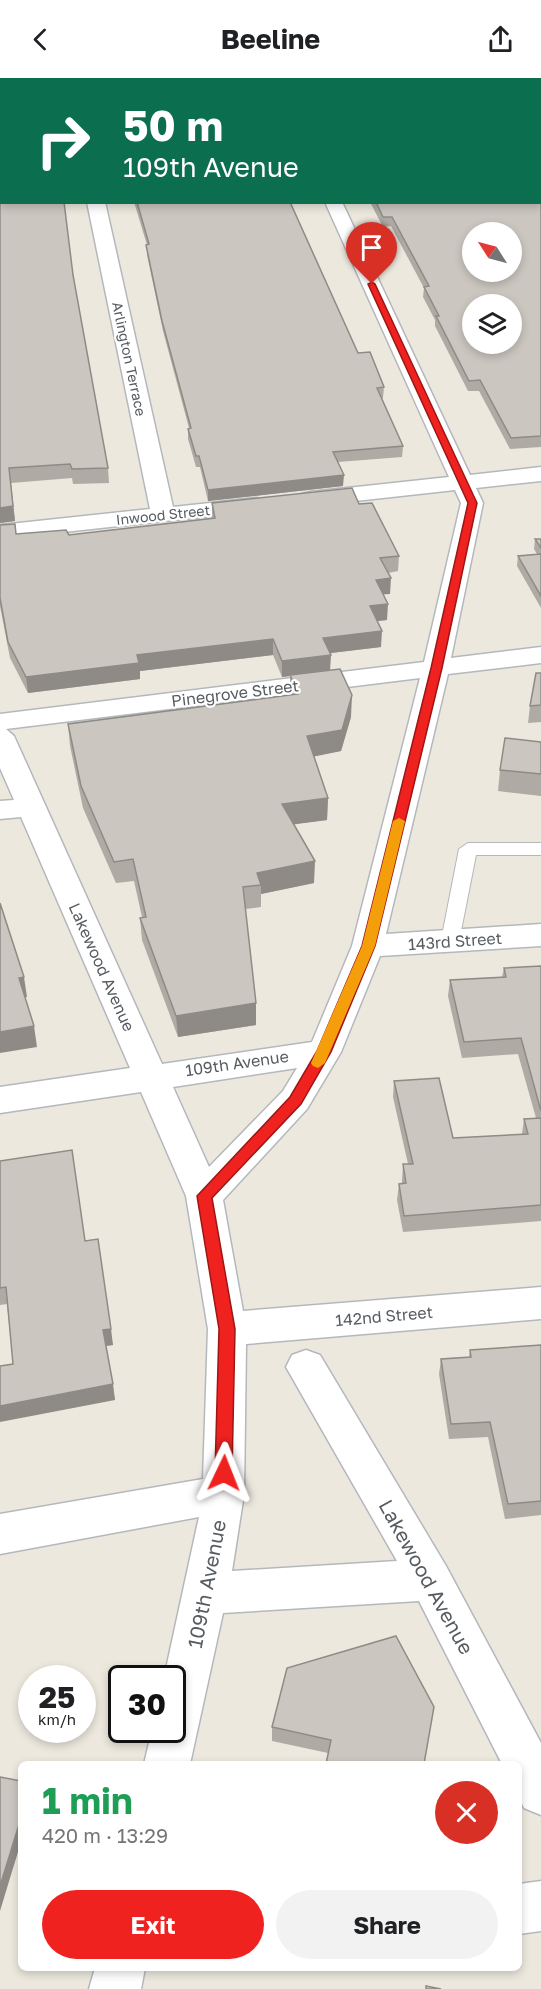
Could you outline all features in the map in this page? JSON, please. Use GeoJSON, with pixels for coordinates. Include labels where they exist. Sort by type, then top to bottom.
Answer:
{"type":"FeatureCollection","features":[{"type":"Feature","properties":{"kind":"street","name":"Arlington Terrace"},"geometry":{"type":"LineString","coordinates":[[96,204],[163,515]]}},
{"type":"Feature","properties":{"kind":"street","name":"109th Avenue"},"geometry":{"type":"LineString","coordinates":[[168,1761],[207,1593],[223,1494],[227,1329],[204,1196],[296,1100],[324,1052],[368,946],[436,668],[472,503],[334,204]]}},
{"type":"Feature","properties":{"kind":"street","name":"Inwood Street"},"geometry":{"type":"LineString","coordinates":[[0,532],[541,474]]}},
{"type":"Feature","properties":{"kind":"street","name":"Pinegrove Street"},"geometry":{"type":"LineString","coordinates":[[0,722],[541,655]]}},
{"type":"Feature","properties":{"kind":"street","name":"Lakewood Avenue"},"geometry":{"type":"LineString","coordinates":[[0,736],[204,1196]]}},
{"type":"Feature","properties":{"kind":"street"},"geometry":{"type":"LineString","coordinates":[[0,810],[30,807]]}},
{"type":"Feature","properties":{"kind":"street","name":"143rd Street"},"geometry":{"type":"LineString","coordinates":[[368,946],[541,935]]}},
{"type":"Feature","properties":{"kind":"street","name":"109th Avenue"},"geometry":{"type":"LineString","coordinates":[[0,1100],[324,1052]]}},
{"type":"Feature","properties":{"kind":"street","name":"142nd Street"},"geometry":{"type":"LineString","coordinates":[[227,1329],[541,1303]]}},
{"type":"Feature","properties":{"kind":"street","name":"Lakewood Avenue"},"geometry":{"type":"LineString","coordinates":[[306,1367],[431,1580],[541,1791]]}},
{"type":"Feature","properties":{"kind":"street"},"geometry":{"type":"LineString","coordinates":[[0,1534],[223,1494]]}},
{"type":"Feature","properties":{"kind":"street"},"geometry":{"type":"LineString","coordinates":[[207,1593],[431,1580]]}},
{"type":"Feature","properties":{"kind":"street"},"geometry":{"type":"LineString","coordinates":[[522,1909],[541,1906]]}},
{"type":"Feature","properties":{"kind":"street"},"geometry":{"type":"LineString","coordinates":[[115,1989],[119,1971]]}},
{"type":"Feature","properties":{"kind":"lane"},"geometry":{"type":"LineString","coordinates":[[450,941],[468,849],[541,849]]}},
{"type":"Feature","properties":{"kind":"building"},"geometry":{"type":"Polygon","coordinates":[[[0,204],[64,204],[73,275],[108,468],[72,469],[70,464],[9,468],[13,506],[0,508],[0,204]]]}},
{"type":"Feature","properties":{"kind":"building"},"geometry":{"type":"Polygon","coordinates":[[[138,204],[291,204],[358,353],[370,352],[384,387],[377,388],[403,446],[333,452],[344,475],[208,490],[199,456],[196,456],[188,429],[191,428],[162,321],[146,245],[149,244],[138,204]]]}},
{"type":"Feature","properties":{"kind":"building"},"geometry":{"type":"Polygon","coordinates":[[[377,204],[541,204],[541,436],[511,438],[480,380],[469,381],[436,316],[439,316],[424,287],[429,286],[392,217],[383,217],[377,204]]]}},
{"type":"Feature","properties":{"kind":"building"},"geometry":{"type":"Polygon","coordinates":[[[352,488],[359,504],[372,503],[399,556],[380,558],[391,578],[376,580],[388,604],[370,606],[382,631],[323,638],[331,655],[282,661],[273,639],[137,655],[139,663],[26,677],[8,642],[0,598],[0,525],[15,524],[16,534],[66,530],[69,535],[215,518],[212,503],[352,488]]]}},
{"type":"Feature","properties":{"kind":"building"},"geometry":{"type":"Polygon","coordinates":[[[535,539],[541,539],[541,548],[535,539]]]}},
{"type":"Feature","properties":{"kind":"building"},"geometry":{"type":"Polygon","coordinates":[[[541,554],[541,596],[518,556],[541,554]]]}},
{"type":"Feature","properties":{"kind":"building"},"geometry":{"type":"Polygon","coordinates":[[[340,669],[352,695],[342,730],[307,736],[328,798],[282,804],[315,861],[257,873],[261,885],[243,887],[256,1003],[176,1016],[140,918],[146,917],[133,859],[114,862],[81,786],[68,724],[298,694],[290,675],[340,669]]]}},
{"type":"Feature","properties":{"kind":"building"},"geometry":{"type":"Polygon","coordinates":[[[536,673],[541,673],[541,705],[530,706],[536,673]]]}},
{"type":"Feature","properties":{"kind":"building"},"geometry":{"type":"Polygon","coordinates":[[[505,738],[541,742],[541,774],[500,770],[505,738]]]}},
{"type":"Feature","properties":{"kind":"building"},"geometry":{"type":"Polygon","coordinates":[[[0,903],[24,977],[19,978],[34,1026],[0,1032],[0,903]]]}},
{"type":"Feature","properties":{"kind":"building"},"geometry":{"type":"Polygon","coordinates":[[[541,966],[541,1111],[521,1038],[464,1042],[450,980],[506,977],[504,968],[541,966]]]}},
{"type":"Feature","properties":{"kind":"building"},"geometry":{"type":"Polygon","coordinates":[[[439,1078],[453,1138],[528,1134],[524,1119],[541,1118],[541,1205],[404,1216],[399,1184],[406,1183],[403,1164],[413,1164],[394,1081],[439,1078]]]}},
{"type":"Feature","properties":{"kind":"building"},"geometry":{"type":"Polygon","coordinates":[[[72,1150],[85,1241],[98,1239],[111,1329],[103,1330],[113,1384],[0,1406],[0,1366],[13,1364],[6,1287],[0,1288],[0,1161],[72,1150]]]}},
{"type":"Feature","properties":{"kind":"building"},"geometry":{"type":"Polygon","coordinates":[[[541,1345],[541,1501],[508,1504],[490,1422],[451,1424],[441,1359],[471,1357],[470,1350],[541,1345]]]}},
{"type":"Feature","properties":{"kind":"building"},"geometry":{"type":"Polygon","coordinates":[[[396,1636],[434,1707],[425,1761],[327,1761],[331,1740],[272,1727],[287,1668],[396,1636]]]}},
{"type":"Feature","properties":{"kind":"building"},"geometry":{"type":"Polygon","coordinates":[[[0,1777],[18,1780],[18,1828],[0,1886],[0,1777]]]}},
{"type":"Feature","properties":{"kind":"slow traffic"},"geometry":{"type":"LineString","coordinates":[[318,1063],[368,946],[399,821]]}},
{"type":"Feature","properties":{"kind":"route"},"geometry":{"type":"LineString","coordinates":[[224,1473],[227,1329],[204,1196],[296,1100],[324,1052],[368,946],[436,668],[472,503],[372,284]]}}]}
